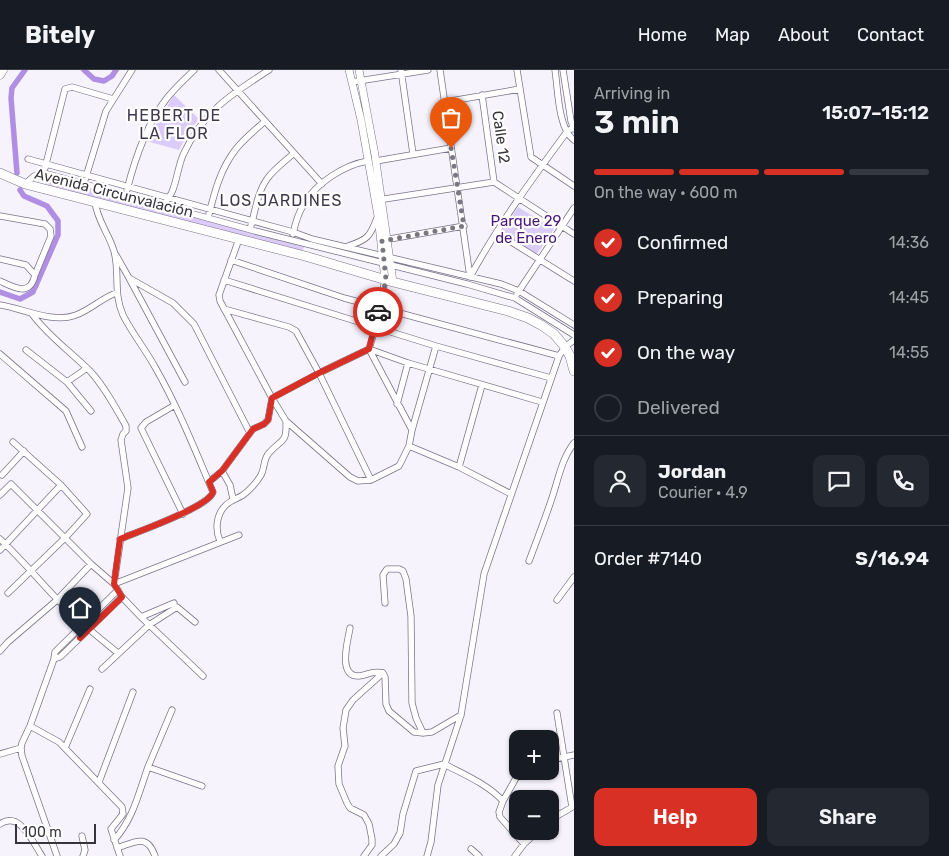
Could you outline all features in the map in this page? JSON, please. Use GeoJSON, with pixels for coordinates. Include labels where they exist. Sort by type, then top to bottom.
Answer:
{"type":"FeatureCollection","features":[{"type":"Feature","properties":{"kind":"highway","name":"Avenida Circunvalación"},"geometry":{"type":"LineString","coordinates":[[0,173],[25,184],[508,311],[528,318],[554,334],[565,346],[574,372]]}},
{"type":"Feature","properties":{"kind":"main road"},"geometry":{"type":"LineString","coordinates":[[0,76],[3,70]]}},
{"type":"Feature","properties":{"kind":"street"},"geometry":{"type":"LineString","coordinates":[[84,184],[106,111],[132,70]]}},
{"type":"Feature","properties":{"kind":"street"},"geometry":{"type":"LineString","coordinates":[[126,194],[139,147],[147,131],[166,99],[194,70]]}},
{"type":"Feature","properties":{"kind":"street"},"geometry":{"type":"LineString","coordinates":[[218,70],[322,184]]}},
{"type":"Feature","properties":{"kind":"street"},"geometry":{"type":"LineString","coordinates":[[165,206],[171,197],[182,157],[204,120],[236,91],[269,70]]}},
{"type":"Feature","properties":{"kind":"street"},"geometry":{"type":"LineString","coordinates":[[350,70],[368,161],[378,200],[385,240],[389,281],[379,307],[369,349],[412,430]]}},
{"type":"Feature","properties":{"kind":"street"},"geometry":{"type":"LineString","coordinates":[[359,70],[376,160],[378,216],[385,240]]}},
{"type":"Feature","properties":{"kind":"street"},"geometry":{"type":"LineString","coordinates":[[352,82],[402,72],[428,70]]}},
{"type":"Feature","properties":{"kind":"street"},"geometry":{"type":"LineString","coordinates":[[440,70],[470,277]]}},
{"type":"Feature","properties":{"kind":"street"},"geometry":{"type":"LineString","coordinates":[[517,70],[529,153],[534,160],[574,186]]}},
{"type":"Feature","properties":{"kind":"street"},"geometry":{"type":"LineString","coordinates":[[555,70],[563,124],[566,133],[574,140]]}},
{"type":"Feature","properties":{"kind":"street"},"geometry":{"type":"LineString","coordinates":[[467,284],[497,233],[542,165],[566,133],[573,128],[564,70]]}},
{"type":"Feature","properties":{"kind":"street"},"geometry":{"type":"LineString","coordinates":[[402,72],[413,154]]}},
{"type":"Feature","properties":{"kind":"street"},"geometry":{"type":"LineString","coordinates":[[44,172],[65,88],[72,87],[113,99]]}},
{"type":"Feature","properties":{"kind":"street"},"geometry":{"type":"LineString","coordinates":[[445,102],[520,89]]}},
{"type":"Feature","properties":{"kind":"street","name":"Calle 12"},"geometry":{"type":"LineString","coordinates":[[482,95],[494,182]]}},
{"type":"Feature","properties":{"kind":"street"},"geometry":{"type":"LineString","coordinates":[[208,218],[219,178],[226,164],[236,148],[264,122]]}},
{"type":"Feature","properties":{"kind":"street"},"geometry":{"type":"LineString","coordinates":[[376,160],[451,148]]}},
{"type":"Feature","properties":{"kind":"street"},"geometry":{"type":"LineString","coordinates":[[250,229],[261,190],[266,181],[293,154]]}},
{"type":"Feature","properties":{"kind":"street"},"geometry":{"type":"LineString","coordinates":[[28,160],[128,188],[171,197],[312,239],[348,246],[501,284],[519,290],[574,325]]}},
{"type":"Feature","properties":{"kind":"street"},"geometry":{"type":"LineString","coordinates":[[292,239],[303,205],[311,194],[340,172],[353,165],[368,161]]}},
{"type":"Feature","properties":{"kind":"street"},"geometry":{"type":"LineString","coordinates":[[25,184],[34,176],[44,172],[208,218],[467,284],[515,298],[574,335]]}},
{"type":"Feature","properties":{"kind":"street"},"geometry":{"type":"LineString","coordinates":[[378,200],[494,182],[574,234]]}},
{"type":"Feature","properties":{"kind":"street"},"geometry":{"type":"LineString","coordinates":[[171,197],[172,208]]}},
{"type":"Feature","properties":{"kind":"street"},"geometry":{"type":"LineString","coordinates":[[94,202],[96,213],[114,251],[185,382]]}},
{"type":"Feature","properties":{"kind":"street"},"geometry":{"type":"LineString","coordinates":[[515,298],[539,258],[574,208]]}},
{"type":"Feature","properties":{"kind":"street"},"geometry":{"type":"LineString","coordinates":[[0,216],[45,224],[50,229],[52,236],[29,288],[20,289],[0,281]]}},
{"type":"Feature","properties":{"kind":"street"},"geometry":{"type":"LineString","coordinates":[[335,251],[364,241],[370,236],[378,216]]}},
{"type":"Feature","properties":{"kind":"street"},"geometry":{"type":"LineString","coordinates":[[385,240],[464,226]]}},
{"type":"Feature","properties":{"kind":"street"},"geometry":{"type":"LineString","coordinates":[[497,233],[574,281]]}},
{"type":"Feature","properties":{"kind":"street"},"geometry":{"type":"LineString","coordinates":[[238,239],[219,295],[220,301],[286,421],[354,479],[371,480],[399,466],[409,446],[428,369],[436,346]]}},
{"type":"Feature","properties":{"kind":"street"},"geometry":{"type":"LineString","coordinates":[[114,251],[117,272],[116,293],[123,314],[155,366],[176,406],[213,492],[212,496],[183,514],[120,539]]}},
{"type":"Feature","properties":{"kind":"street"},"geometry":{"type":"LineString","coordinates":[[0,259],[26,265],[35,275]]}},
{"type":"Feature","properties":{"kind":"street"},"geometry":{"type":"LineString","coordinates":[[231,260],[344,298],[558,356]]}},
{"type":"Feature","properties":{"kind":"street"},"geometry":{"type":"LineString","coordinates":[[129,278],[173,303],[194,324],[250,433]]}},
{"type":"Feature","properties":{"kind":"street"},"geometry":{"type":"LineString","coordinates":[[224,280],[436,346],[550,378]]}},
{"type":"Feature","properties":{"kind":"street"},"geometry":{"type":"LineString","coordinates":[[0,305],[32,314],[68,317],[76,315],[116,293]]}},
{"type":"Feature","properties":{"kind":"street"},"geometry":{"type":"LineString","coordinates":[[224,309],[294,329],[319,373],[371,480]]}},
{"type":"Feature","properties":{"kind":"street"},"geometry":{"type":"LineString","coordinates":[[32,314],[40,325],[86,368],[109,398],[126,426],[126,431],[121,440],[128,488],[114,584]]}},
{"type":"Feature","properties":{"kind":"street"},"geometry":{"type":"LineString","coordinates":[[427,856],[431,842],[438,785],[461,716],[484,574],[558,356],[565,346],[574,340]]}},
{"type":"Feature","properties":{"kind":"street"},"geometry":{"type":"LineString","coordinates":[[272,398],[369,349],[408,363],[542,402]]}},
{"type":"Feature","properties":{"kind":"street"},"geometry":{"type":"LineString","coordinates":[[26,350],[67,382],[90,411]]}},
{"type":"Feature","properties":{"kind":"street"},"geometry":{"type":"LineString","coordinates":[[0,354],[66,411],[82,447]]}},
{"type":"Feature","properties":{"kind":"street"},"geometry":{"type":"LineString","coordinates":[[397,404],[408,363]]}},
{"type":"Feature","properties":{"kind":"street"},"geometry":{"type":"LineString","coordinates":[[67,382],[86,368]]}},
{"type":"Feature","properties":{"kind":"street"},"geometry":{"type":"LineString","coordinates":[[459,467],[482,384]]}},
{"type":"Feature","properties":{"kind":"street"},"geometry":{"type":"LineString","coordinates":[[209,482],[222,471],[250,433],[257,426],[264,424],[268,420],[272,398]]}},
{"type":"Feature","properties":{"kind":"street"},"geometry":{"type":"LineString","coordinates":[[176,406],[143,424],[141,428],[183,514]]}},
{"type":"Feature","properties":{"kind":"street"},"geometry":{"type":"LineString","coordinates":[[220,541],[217,534],[219,516],[226,504],[247,492],[261,475],[265,458],[287,435],[286,421]]}},
{"type":"Feature","properties":{"kind":"street"},"geometry":{"type":"LineString","coordinates":[[8,593],[87,514],[61,485],[13,442]]}},
{"type":"Feature","properties":{"kind":"street"},"geometry":{"type":"LineString","coordinates":[[529,561],[558,478],[574,443]]}},
{"type":"Feature","properties":{"kind":"street"},"geometry":{"type":"LineString","coordinates":[[409,446],[459,467],[511,494]]}},
{"type":"Feature","properties":{"kind":"street"},"geometry":{"type":"LineString","coordinates":[[24,451],[1,474],[91,564],[114,584],[122,597],[149,625],[204,676]]}},
{"type":"Feature","properties":{"kind":"street"},"geometry":{"type":"LineString","coordinates":[[222,471],[230,485],[233,499]]}},
{"type":"Feature","properties":{"kind":"street"},"geometry":{"type":"LineString","coordinates":[[0,495],[11,484]]}},
{"type":"Feature","properties":{"kind":"street"},"geometry":{"type":"LineString","coordinates":[[0,550],[61,485]]}},
{"type":"Feature","properties":{"kind":"street"},"geometry":{"type":"LineString","coordinates":[[114,584],[239,535]]}},
{"type":"Feature","properties":{"kind":"street"},"geometry":{"type":"LineString","coordinates":[[0,539],[57,600],[118,653]]}},
{"type":"Feature","properties":{"kind":"street"},"geometry":{"type":"LineString","coordinates":[[0,651],[57,600],[91,564]]}},
{"type":"Feature","properties":{"kind":"street"},"geometry":{"type":"LineString","coordinates":[[385,603],[383,575],[387,569],[399,569],[406,579],[411,616],[412,703],[423,734]]}},
{"type":"Feature","properties":{"kind":"street"},"geometry":{"type":"LineString","coordinates":[[557,600],[574,577]]}},
{"type":"Feature","properties":{"kind":"street"},"geometry":{"type":"LineString","coordinates":[[57,856],[20,748],[54,660],[54,652],[118,590]]}},
{"type":"Feature","properties":{"kind":"street"},"geometry":{"type":"LineString","coordinates":[[54,660],[60,657],[122,597]]}},
{"type":"Feature","properties":{"kind":"street"},"geometry":{"type":"LineString","coordinates":[[141,617],[174,603]]}},
{"type":"Feature","properties":{"kind":"street"},"geometry":{"type":"LineString","coordinates":[[102,669],[149,625],[178,607],[195,622]]}},
{"type":"Feature","properties":{"kind":"street"},"geometry":{"type":"LineString","coordinates":[[350,628],[345,661],[346,669],[350,673],[359,676],[375,671],[383,673]]}},
{"type":"Feature","properties":{"kind":"street"},"geometry":{"type":"LineString","coordinates":[[383,673],[385,677],[386,704],[389,711],[414,732],[423,734],[432,732],[461,716]]}},
{"type":"Feature","properties":{"kind":"street"},"geometry":{"type":"LineString","coordinates":[[364,856],[372,845],[369,824],[364,814],[350,808],[347,803],[339,784],[338,766],[345,746],[343,728],[346,710],[353,700],[383,673]]}},
{"type":"Feature","properties":{"kind":"street"},"geometry":{"type":"LineString","coordinates":[[65,748],[90,689]]}},
{"type":"Feature","properties":{"kind":"street"},"geometry":{"type":"LineString","coordinates":[[99,782],[133,692]]}},
{"type":"Feature","properties":{"kind":"street"},"geometry":{"type":"LineString","coordinates":[[114,840],[123,830],[130,816],[172,710]]}},
{"type":"Feature","properties":{"kind":"street"},"geometry":{"type":"LineString","coordinates":[[557,713],[573,807],[559,815]]}},
{"type":"Feature","properties":{"kind":"street"},"geometry":{"type":"LineString","coordinates":[[30,726],[59,742],[99,782],[123,810],[122,816],[111,829],[120,856]]}},
{"type":"Feature","properties":{"kind":"street"},"geometry":{"type":"LineString","coordinates":[[0,754],[20,748]]}},
{"type":"Feature","properties":{"kind":"street"},"geometry":{"type":"LineString","coordinates":[[559,758],[574,755]]}},
{"type":"Feature","properties":{"kind":"street"},"geometry":{"type":"LineString","coordinates":[[381,856],[394,844],[400,832],[403,814],[416,771],[444,764],[481,783],[504,801]]}},
{"type":"Feature","properties":{"kind":"street"},"geometry":{"type":"LineString","coordinates":[[148,767],[202,786]]}},
{"type":"Feature","properties":{"kind":"street"},"geometry":{"type":"LineString","coordinates":[[515,780],[499,812],[500,817],[524,844]]}},
{"type":"Feature","properties":{"kind":"street"},"geometry":{"type":"LineString","coordinates":[[0,824],[10,820],[17,822],[23,827],[42,856]]}},
{"type":"Feature","properties":{"kind":"street"},"geometry":{"type":"LineString","coordinates":[[82,836],[85,850],[83,856]]}},
{"type":"Feature","properties":{"kind":"street"},"geometry":{"type":"LineString","coordinates":[[117,848],[141,840],[152,848],[155,856]]}},
{"type":"Feature","properties":{"kind":"street"},"geometry":{"type":"LineString","coordinates":[[515,856],[528,840]]}},
{"type":"Feature","properties":{"kind":"street"},"geometry":{"type":"LineString","coordinates":[[471,849],[479,856]]}},
{"type":"Feature","properties":{"kind":"green space"},"geometry":{"type":"Polygon","coordinates":[[[174,95],[199,119],[188,133],[179,150],[146,141],[174,95]]]}},
{"type":"Feature","properties":{"kind":"green space"},"geometry":{"type":"Polygon","coordinates":[[[48,178],[304,247],[301,253],[45,184],[48,178]]]}},
{"type":"Feature","properties":{"kind":"green space","name":"Parque 29 de Enero"},"geometry":{"type":"Polygon","coordinates":[[[518,207],[554,229],[536,255],[501,232],[518,207]]]}},
{"type":"Feature","properties":{"kind":"waterway"},"geometry":{"type":"LineString","coordinates":[[17,173],[11,98],[12,88],[25,70]]}},
{"type":"Feature","properties":{"kind":"waterway"},"geometry":{"type":"LineString","coordinates":[[84,70],[94,79],[104,81],[112,76],[116,70]]}},
{"type":"Feature","properties":{"kind":"waterway"},"geometry":{"type":"LineString","coordinates":[[0,292],[20,299],[33,292],[58,235],[58,221],[47,206],[24,196],[20,190]]}},
{"type":"Feature","properties":{"kind":"way so far"},"geometry":{"type":"LineString","coordinates":[[378,312],[386,280],[382,241],[464,226],[451,148]]}},
{"type":"Feature","properties":{"kind":"district","name":"HEBERT DE LA FLOR"},"geometry":{"type":"Point","coordinates":[174,124]}},
{"type":"Feature","properties":{"kind":"district","name":"LOS JARDINES"},"geometry":{"type":"Point","coordinates":[281,200]}},
{"type":"Feature","properties":{"kind":"route"},"geometry":{"type":"LineString","coordinates":[[80,638],[122,597],[114,584],[120,539],[183,514],[211,497],[213,492],[209,482],[222,471],[253,429],[268,420],[272,398],[369,349],[378,312]]}}]}
